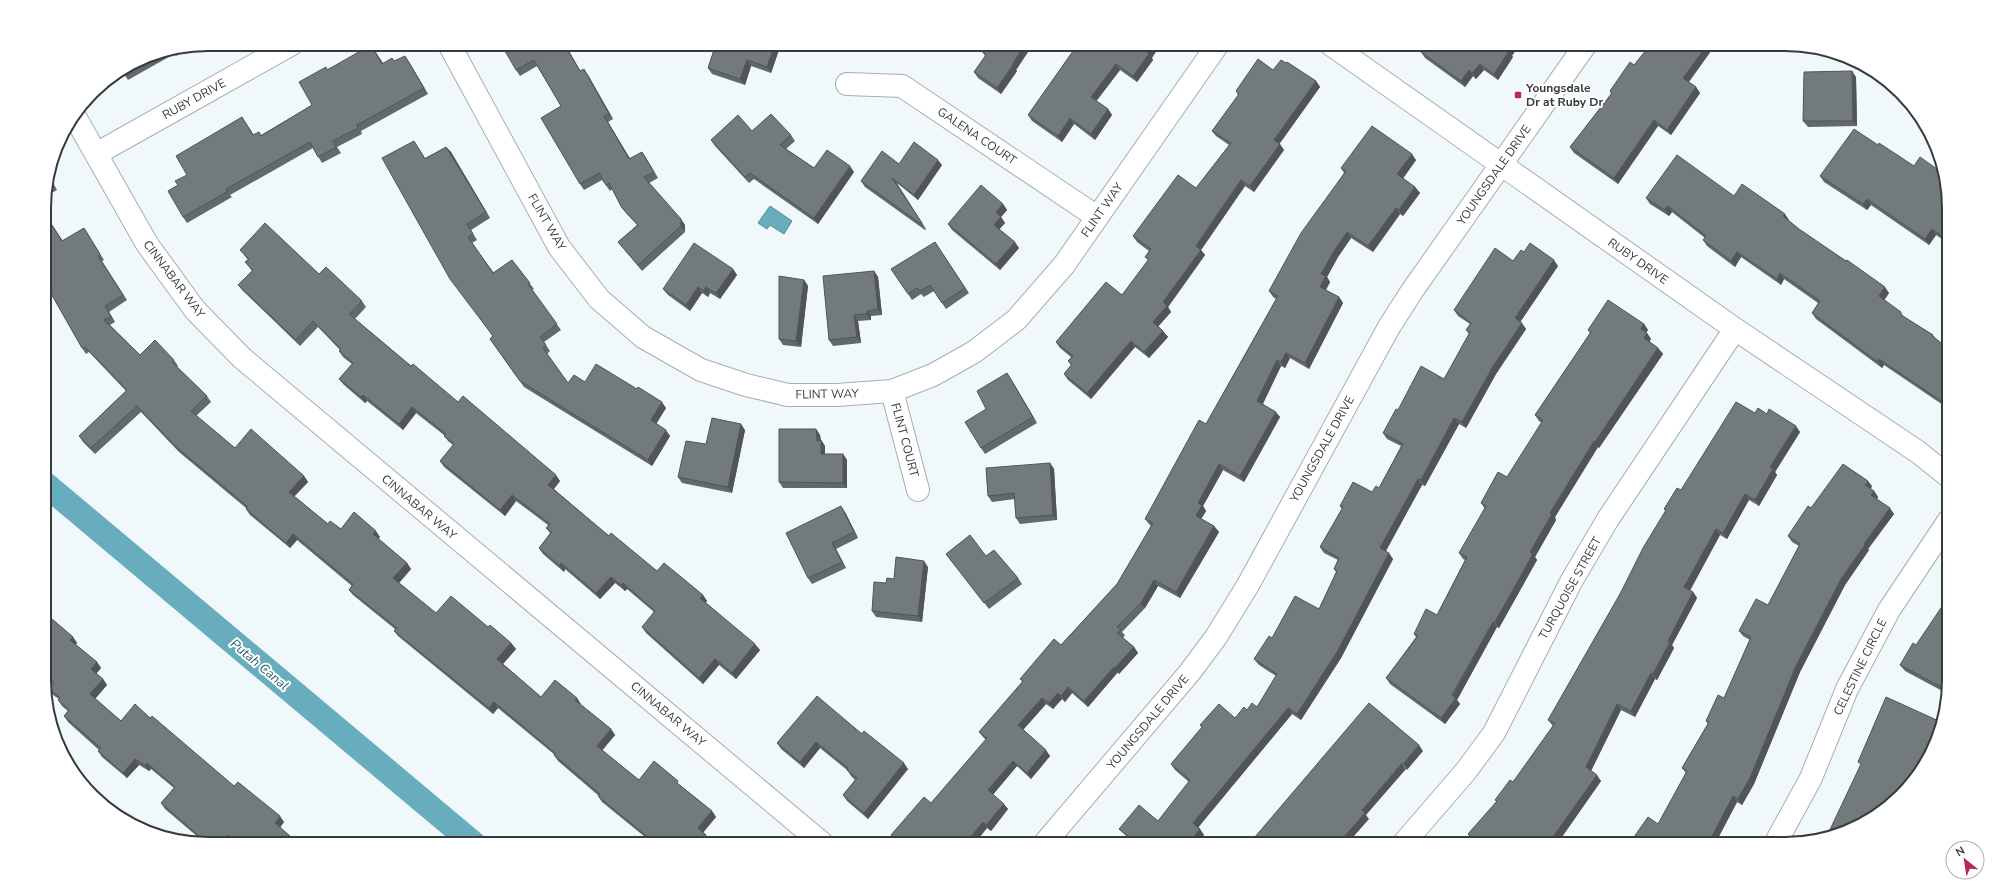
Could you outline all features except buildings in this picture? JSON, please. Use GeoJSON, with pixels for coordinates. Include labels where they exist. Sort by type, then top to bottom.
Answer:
{"type":"FeatureCollection","features":[{"type":"Feature","properties":{"kind":"street","name":"RUBY DRIVE"},"geometry":{"type":"LineString","coordinates":[[96,154],[280,51]]}},
{"type":"Feature","properties":{"kind":"street","name":"FLINT WAY"},"geometry":{"type":"LineString","coordinates":[[453,51],[559,247],[599,299],[643,337],[701,370],[746,385],[788,395],[837,395],[892,391],[933,375],[974,352],[1016,320],[1064,265],[1213,51]]}},
{"type":"Feature","properties":{"kind":"street","name":"RUBY DRIVE"},"geometry":{"type":"LineString","coordinates":[[1340,51],[1735,329],[1918,452],[1942,471]]}},
{"type":"Feature","properties":{"kind":"street","name":"YOUNGSDALE DRIVE"},"geometry":{"type":"LineString","coordinates":[[1050,837],[1190,672],[1216,637],[1248,585],[1389,328],[1412,291],[1581,51]]}},
{"type":"Feature","properties":{"kind":"street","name":"GALENA COURT"},"geometry":{"type":"LineString","coordinates":[[847,84],[902,86],[1097,217]]}},
{"type":"Feature","properties":{"kind":"street","name":"CINNABAR WAY"},"geometry":{"type":"LineString","coordinates":[[77,121],[147,244],[195,310],[242,358],[815,837]]}},
{"type":"Feature","properties":{"kind":"street","name":"TURQUOISE STREET"},"geometry":{"type":"LineString","coordinates":[[1409,837],[1466,771],[1494,733],[1572,580],[1608,519],[1735,329]]}},
{"type":"Feature","properties":{"kind":"street","name":"FLINT COURT"},"geometry":{"type":"LineString","coordinates":[[892,391],[918,490]]}},
{"type":"Feature","properties":{"kind":"street","name":"CELESTINE CIRCLE"},"geometry":{"type":"LineString","coordinates":[[1779,837],[1812,778],[1847,689],[1888,610],[1942,529]]}},
{"type":"Feature","properties":{"kind":"water"},"geometry":{"type":"Polygon","coordinates":[[[770,206],[792,221],[784,234],[770,225],[767,229],[758,223],[770,206]]]}},
{"type":"Feature","properties":{"kind":"waterway","name":"Putah Canal"},"geometry":{"type":"LineString","coordinates":[[51,489],[466,837]]}},
{"type":"Feature","properties":{"kind":"place","name":"Youngsdale Dr at Ruby Dr"},"geometry":{"type":"Point","coordinates":[1518,95]}}]}
